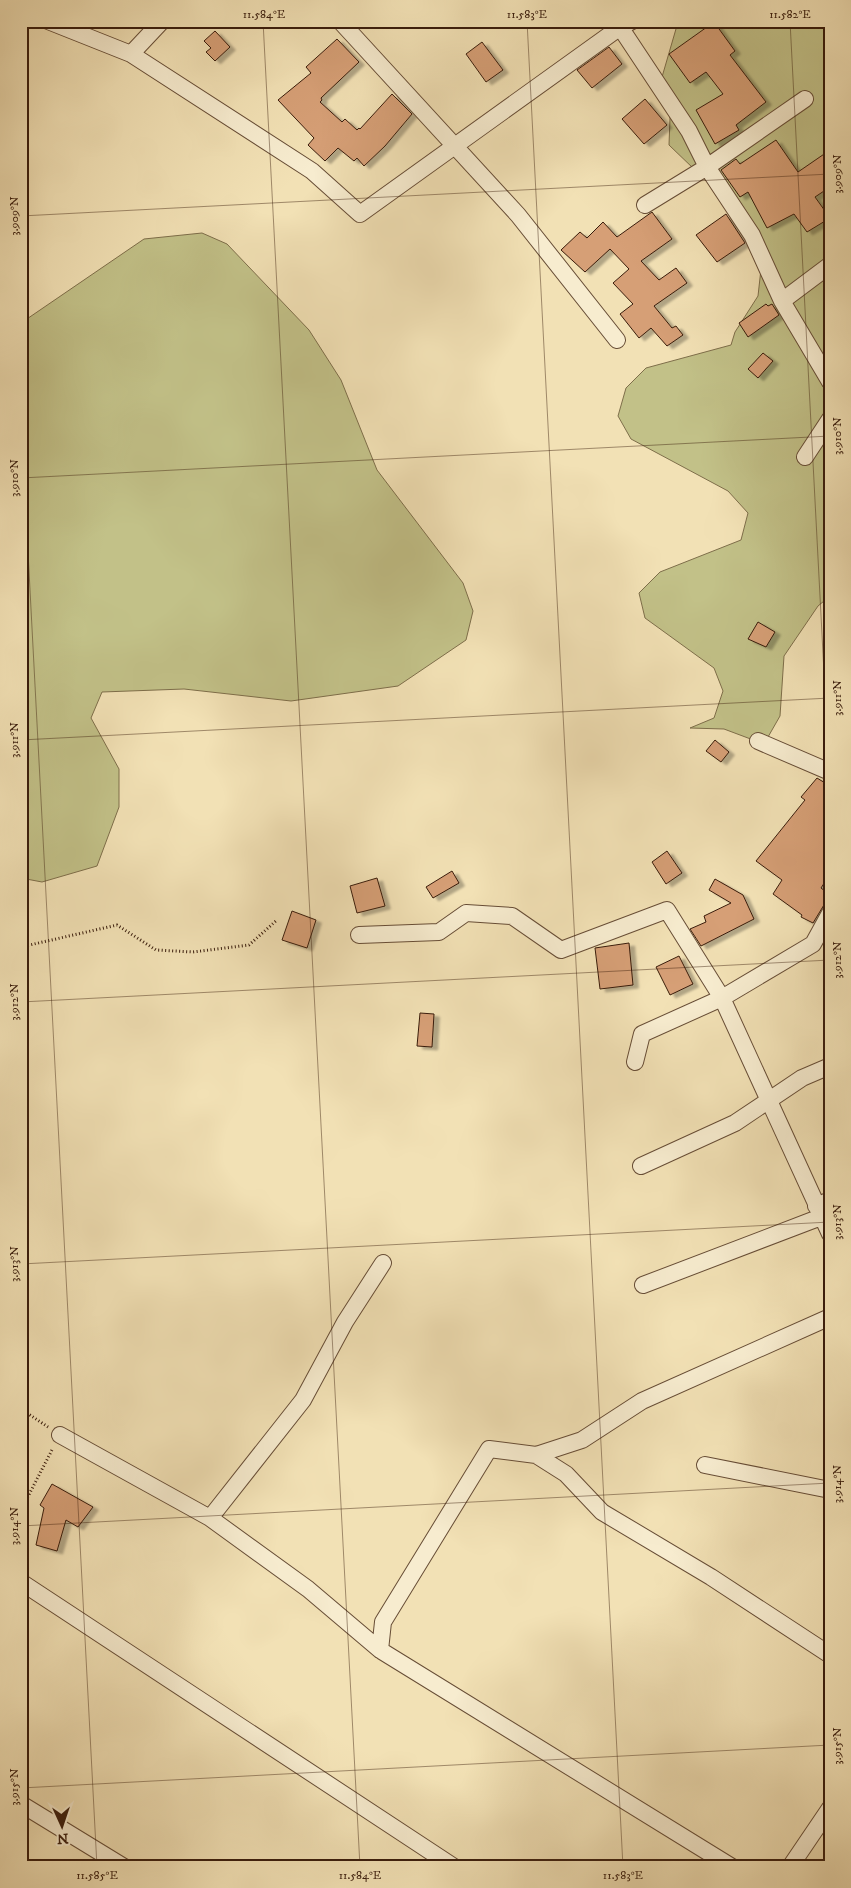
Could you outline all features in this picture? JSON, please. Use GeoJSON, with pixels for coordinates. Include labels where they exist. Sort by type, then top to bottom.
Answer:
{"type":"FeatureCollection","features":[{"type":"Feature","properties":{"kind":"street"},"geometry":{"type":"LineString","coordinates":[[48,21],[131,54],[312,171],[360,214],[622,24],[689,131],[707,167],[752,235],[782,302],[830,382]]}},
{"type":"Feature","properties":{"kind":"street"},"geometry":{"type":"LineString","coordinates":[[131,54],[162,21]]}},
{"type":"Feature","properties":{"kind":"street"},"geometry":{"type":"LineString","coordinates":[[340,21],[518,215],[617,340]]}},
{"type":"Feature","properties":{"kind":"street"},"geometry":{"type":"LineString","coordinates":[[645,205],[707,167],[805,99]]}},
{"type":"Feature","properties":{"kind":"street"},"geometry":{"type":"LineString","coordinates":[[782,302],[830,265]]}},
{"type":"Feature","properties":{"kind":"street"},"geometry":{"type":"LineString","coordinates":[[805,457],[830,419]]}},
{"type":"Feature","properties":{"kind":"street"},"geometry":{"type":"LineString","coordinates":[[758,741],[830,772]]}},
{"type":"Feature","properties":{"kind":"street"},"geometry":{"type":"LineString","coordinates":[[359,935],[439,932],[466,913],[512,916],[561,950],[667,910],[722,998],[768,1102],[822,1208],[830,1234]]}},
{"type":"Feature","properties":{"kind":"street"},"geometry":{"type":"LineString","coordinates":[[635,1062],[642,1034],[722,998],[813,944],[830,913]]}},
{"type":"Feature","properties":{"kind":"street"},"geometry":{"type":"LineString","coordinates":[[641,1166],[735,1123],[802,1078],[830,1066]]}},
{"type":"Feature","properties":{"kind":"street"},"geometry":{"type":"LineString","coordinates":[[644,1284],[822,1208]]}},
{"type":"Feature","properties":{"kind":"street"},"geometry":{"type":"LineString","coordinates":[[210,1518],[303,1400],[345,1322],[383,1263]]}},
{"type":"Feature","properties":{"kind":"street"},"geometry":{"type":"LineString","coordinates":[[536,1455],[582,1440],[642,1401],[830,1317]]}},
{"type":"Feature","properties":{"kind":"street"},"geometry":{"type":"LineString","coordinates":[[60,1435],[210,1518],[308,1589],[380,1650],[732,1867]]}},
{"type":"Feature","properties":{"kind":"street"},"geometry":{"type":"LineString","coordinates":[[380,1650],[383,1622],[489,1449],[536,1455],[566,1474],[602,1512],[711,1577],[830,1655]]}},
{"type":"Feature","properties":{"kind":"street"},"geometry":{"type":"LineString","coordinates":[[705,1465],[830,1490]]}},
{"type":"Feature","properties":{"kind":"street"},"geometry":{"type":"LineString","coordinates":[[21,1582],[454,1867]]}},
{"type":"Feature","properties":{"kind":"street"},"geometry":{"type":"LineString","coordinates":[[21,1804],[124,1867]]}},
{"type":"Feature","properties":{"kind":"street"},"geometry":{"type":"LineString","coordinates":[[790,1867],[830,1808]]}},
{"type":"Feature","properties":{"kind":"path"},"geometry":{"type":"LineString","coordinates":[[21,947],[117,925],[156,950],[193,952],[249,945],[277,920]]}},
{"type":"Feature","properties":{"kind":"path"},"geometry":{"type":"LineString","coordinates":[[21,1409],[60,1435],[21,1510]]}},
{"type":"Feature","properties":{"kind":"shaded area"},"geometry":{"type":"Polygon","coordinates":[[[830,21],[830,596],[818,606],[784,656],[780,716],[764,744],[724,729],[690,728],[714,718],[723,691],[714,668],[645,618],[639,593],[660,572],[741,540],[748,513],[728,491],[631,439],[618,416],[626,388],[646,368],[731,345],[735,332],[758,296],[761,269],[746,219],[669,145],[670,118],[662,77],[678,22],[830,21]]]}},
{"type":"Feature","properties":{"kind":"shaded area"},"geometry":{"type":"Polygon","coordinates":[[[202,233],[227,244],[309,330],[341,380],[377,470],[463,583],[473,611],[466,640],[398,686],[291,701],[184,689],[102,692],[91,718],[119,769],[119,807],[97,866],[42,882],[21,878],[21,323],[144,239],[202,233]]]}},
{"type":"Feature","properties":{"kind":"building"},"geometry":{"type":"Polygon","coordinates":[[[714,22],[735,51],[730,55],[766,102],[736,125],[739,130],[715,144],[696,110],[723,94],[706,72],[690,83],[669,54],[714,22]]]}},
{"type":"Feature","properties":{"kind":"building"},"geometry":{"type":"Polygon","coordinates":[[[215,31],[230,47],[215,61],[206,52],[211,48],[204,41],[215,31]]]}},
{"type":"Feature","properties":{"kind":"building"},"geometry":{"type":"Polygon","coordinates":[[[337,39],[359,62],[321,98],[320,102],[342,122],[345,119],[357,130],[392,94],[412,114],[385,146],[364,166],[357,158],[354,161],[338,148],[325,161],[308,145],[314,138],[278,100],[311,73],[306,67],[337,39]]]}},
{"type":"Feature","properties":{"kind":"building"},"geometry":{"type":"Polygon","coordinates":[[[482,42],[503,70],[486,82],[466,54],[482,42]]]}},
{"type":"Feature","properties":{"kind":"building"},"geometry":{"type":"Polygon","coordinates":[[[609,47],[622,64],[592,88],[577,70],[609,47]]]}},
{"type":"Feature","properties":{"kind":"building"},"geometry":{"type":"Polygon","coordinates":[[[645,99],[667,125],[644,144],[622,119],[645,99]]]}},
{"type":"Feature","properties":{"kind":"building"},"geometry":{"type":"Polygon","coordinates":[[[776,140],[798,172],[830,150],[830,187],[815,197],[830,218],[807,232],[794,214],[767,228],[748,192],[740,197],[721,170],[736,159],[740,164],[776,140]]]}},
{"type":"Feature","properties":{"kind":"building"},"geometry":{"type":"Polygon","coordinates":[[[652,212],[672,239],[641,261],[659,280],[676,268],[687,283],[654,306],[672,328],[676,326],[683,335],[667,346],[651,328],[639,338],[620,314],[633,304],[613,283],[629,269],[610,249],[585,272],[561,250],[580,232],[587,238],[603,222],[617,237],[652,212]]]}},
{"type":"Feature","properties":{"kind":"building"},"geometry":{"type":"Polygon","coordinates":[[[726,214],[745,243],[717,262],[696,235],[726,214]]]}},
{"type":"Feature","properties":{"kind":"building"},"geometry":{"type":"Polygon","coordinates":[[[766,304],[768,306],[772,304],[779,315],[748,337],[739,323],[766,304]]]}},
{"type":"Feature","properties":{"kind":"building"},"geometry":{"type":"Polygon","coordinates":[[[763,353],[773,361],[758,378],[748,369],[763,353]]]}},
{"type":"Feature","properties":{"kind":"building"},"geometry":{"type":"Polygon","coordinates":[[[758,622],[775,632],[766,647],[748,639],[758,622]]]}},
{"type":"Feature","properties":{"kind":"building"},"geometry":{"type":"Polygon","coordinates":[[[715,740],[729,752],[721,762],[706,751],[715,740]]]}},
{"type":"Feature","properties":{"kind":"building"},"geometry":{"type":"Polygon","coordinates":[[[817,778],[830,786],[830,874],[821,888],[830,895],[813,923],[801,917],[802,915],[773,894],[782,880],[756,861],[805,800],[801,797],[817,778]]]}},
{"type":"Feature","properties":{"kind":"building"},"geometry":{"type":"Polygon","coordinates":[[[667,851],[682,873],[666,884],[652,862],[667,851]]]}},
{"type":"Feature","properties":{"kind":"building"},"geometry":{"type":"Polygon","coordinates":[[[452,871],[459,883],[433,898],[426,887],[452,871]]]}},
{"type":"Feature","properties":{"kind":"building"},"geometry":{"type":"Polygon","coordinates":[[[377,878],[385,906],[357,913],[350,886],[377,878]]]}},
{"type":"Feature","properties":{"kind":"building"},"geometry":{"type":"Polygon","coordinates":[[[715,879],[743,895],[754,919],[701,946],[690,929],[706,922],[704,916],[731,903],[709,890],[715,879]]]}},
{"type":"Feature","properties":{"kind":"building"},"geometry":{"type":"Polygon","coordinates":[[[292,911],[316,920],[307,948],[282,940],[292,911]]]}},
{"type":"Feature","properties":{"kind":"building"},"geometry":{"type":"Polygon","coordinates":[[[629,943],[633,985],[600,989],[595,948],[629,943]]]}},
{"type":"Feature","properties":{"kind":"building"},"geometry":{"type":"Polygon","coordinates":[[[679,956],[693,984],[670,995],[656,967],[679,956]]]}},
{"type":"Feature","properties":{"kind":"building"},"geometry":{"type":"Polygon","coordinates":[[[420,1013],[434,1014],[432,1047],[417,1046],[420,1013]]]}},
{"type":"Feature","properties":{"kind":"building"},"geometry":{"type":"Polygon","coordinates":[[[52,1484],[93,1507],[78,1527],[66,1520],[57,1551],[36,1545],[44,1508],[40,1505],[52,1484]]]}}]}
